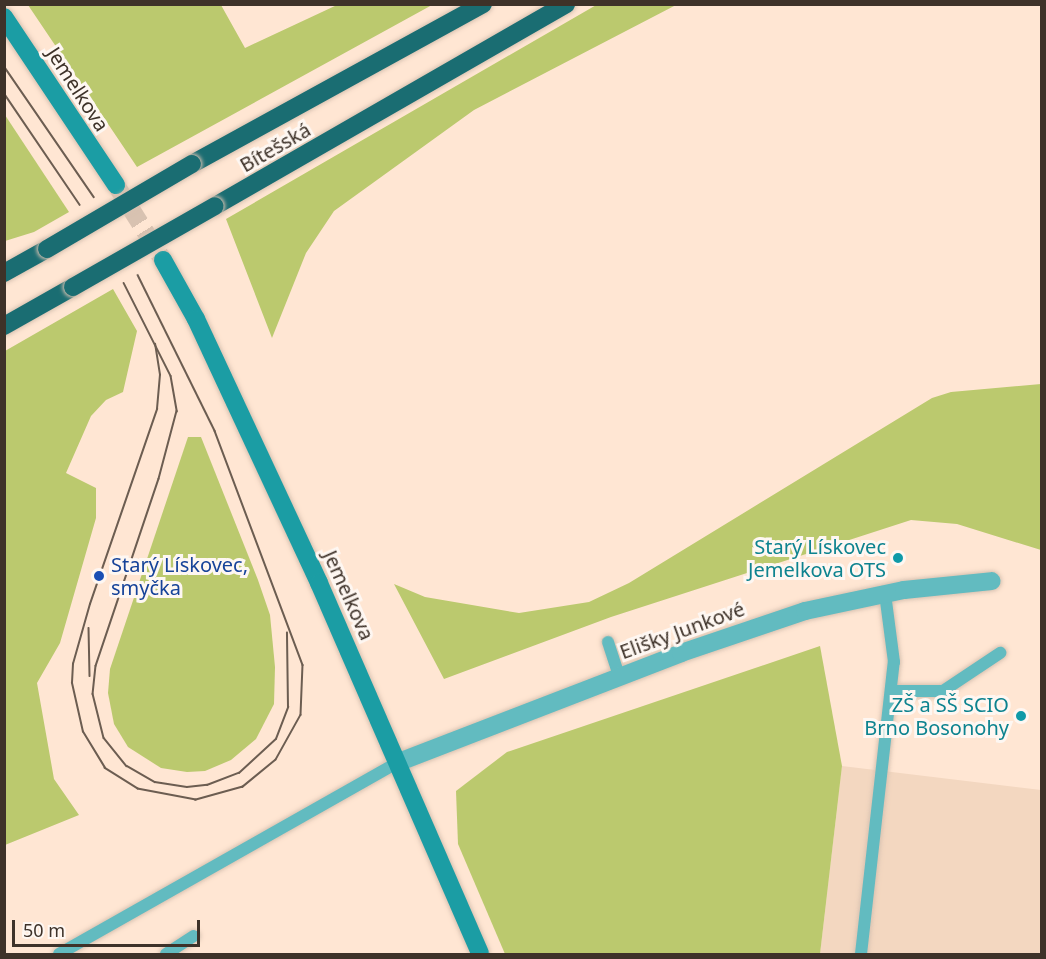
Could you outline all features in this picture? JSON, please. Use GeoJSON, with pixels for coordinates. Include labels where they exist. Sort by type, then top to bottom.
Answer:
{"type":"FeatureCollection","features":[{"type":"Feature","properties":{"kind":"highway","name":"Bítešská"},"geometry":{"type":"LineString","coordinates":[[4,273],[192,164],[483,4]]}},
{"type":"Feature","properties":{"kind":"highway","name":"Bítešská"},"geometry":{"type":"LineString","coordinates":[[4,326],[566,4]]}},
{"type":"Feature","properties":{"kind":"street","name":"Jemelkova"},"geometry":{"type":"LineString","coordinates":[[4,16],[116,185]]}},
{"type":"Feature","properties":{"kind":"street","name":"Jemelkova"},"geometry":{"type":"LineString","coordinates":[[163,260],[196,319],[399,762],[480,954]]}},
{"type":"Feature","properties":{"kind":"street","name":"Elišky Junkové"},"geometry":{"type":"LineString","coordinates":[[399,762],[619,676],[805,611],[885,594],[992,582]]}},
{"type":"Feature","properties":{"kind":"lane"},"geometry":{"type":"LineString","coordinates":[[861,954],[894,662],[885,594]]}},
{"type":"Feature","properties":{"kind":"lane"},"geometry":{"type":"LineString","coordinates":[[608,642],[619,676]]}},
{"type":"Feature","properties":{"kind":"lane"},"geometry":{"type":"LineString","coordinates":[[891,691],[943,691],[1000,653]]}},
{"type":"Feature","properties":{"kind":"lane"},"geometry":{"type":"LineString","coordinates":[[59,954],[399,762]]}},
{"type":"Feature","properties":{"kind":"lane"},"geometry":{"type":"LineString","coordinates":[[166,954],[194,936]]}},
{"type":"Feature","properties":{"kind":"shaded area"},"geometry":{"type":"Polygon","coordinates":[[[842,766],[1041,790],[1041,954],[820,954],[842,766]]]}},
{"type":"Feature","properties":{"kind":"green space"},"geometry":{"type":"Polygon","coordinates":[[[598,4],[676,5],[474,110],[334,211],[306,253],[272,338],[226,219],[598,4]]]}},
{"type":"Feature","properties":{"kind":"green space"},"geometry":{"type":"Polygon","coordinates":[[[28,5],[221,5],[245,48],[337,5],[432,5],[137,167],[28,5]]]}},
{"type":"Feature","properties":{"kind":"green space"},"geometry":{"type":"Polygon","coordinates":[[[5,115],[69,212],[34,232],[5,241],[5,115]]]}},
{"type":"Feature","properties":{"kind":"green space"},"geometry":{"type":"Polygon","coordinates":[[[113,289],[137,331],[123,392],[106,400],[91,416],[66,473],[96,488],[96,518],[60,643],[37,683],[54,779],[79,815],[5,845],[5,351],[113,289]]]}},
{"type":"Feature","properties":{"kind":"green space"},"geometry":{"type":"Polygon","coordinates":[[[1041,384],[1041,550],[957,524],[911,520],[611,617],[444,679],[394,584],[425,597],[519,613],[589,602],[629,583],[932,398],[951,392],[1041,384]]]}},
{"type":"Feature","properties":{"kind":"green space"},"geometry":{"type":"Polygon","coordinates":[[[188,437],[201,437],[258,580],[270,615],[275,667],[274,704],[256,739],[231,760],[205,771],[187,772],[161,768],[128,747],[114,724],[108,693],[110,669],[188,437]]]}},
{"type":"Feature","properties":{"kind":"green space"},"geometry":{"type":"Polygon","coordinates":[[[820,646],[842,766],[820,954],[505,954],[458,844],[456,791],[507,752],[820,646]]]}},
{"type":"Feature","properties":{"kind":"tunnel"},"geometry":{"type":"LineString","coordinates":[[116,185],[163,260]]}},
{"type":"Feature","properties":{"kind":"tram line"},"geometry":{"type":"LineString","coordinates":[[4,66],[94,197]]}},
{"type":"Feature","properties":{"kind":"tram line"},"geometry":{"type":"LineString","coordinates":[[4,93],[80,205]]}},
{"type":"Feature","properties":{"kind":"tram line"},"geometry":{"type":"LineString","coordinates":[[138,275],[215,431],[303,665],[301,715],[276,760],[243,787],[196,800],[138,789],[105,768],[83,732],[72,683],[73,664],[90,604],[157,409],[160,375],[155,344]]}},
{"type":"Feature","properties":{"kind":"tram line"},"geometry":{"type":"LineString","coordinates":[[124,283],[171,376],[177,411],[159,479],[96,666],[93,694],[104,738],[127,766],[155,782],[187,787],[207,785],[239,773],[276,739],[288,707],[287,633]]}},
{"type":"Feature","properties":{"kind":"tram line"},"geometry":{"type":"LineString","coordinates":[[89,628],[90,676]]}},
{"type":"Feature","properties":{"kind":"place","name":"Starý Lískovec Jemelkova OTS"},"geometry":{"type":"Point","coordinates":[898,558]}},
{"type":"Feature","properties":{"kind":"place","name":"Starý Lískovec, smyčka"},"geometry":{"type":"Point","coordinates":[99,576]}},
{"type":"Feature","properties":{"kind":"place","name":"ZŠ a SŠ SCIO Brno Bosonohy"},"geometry":{"type":"Point","coordinates":[1021,716]}}]}
